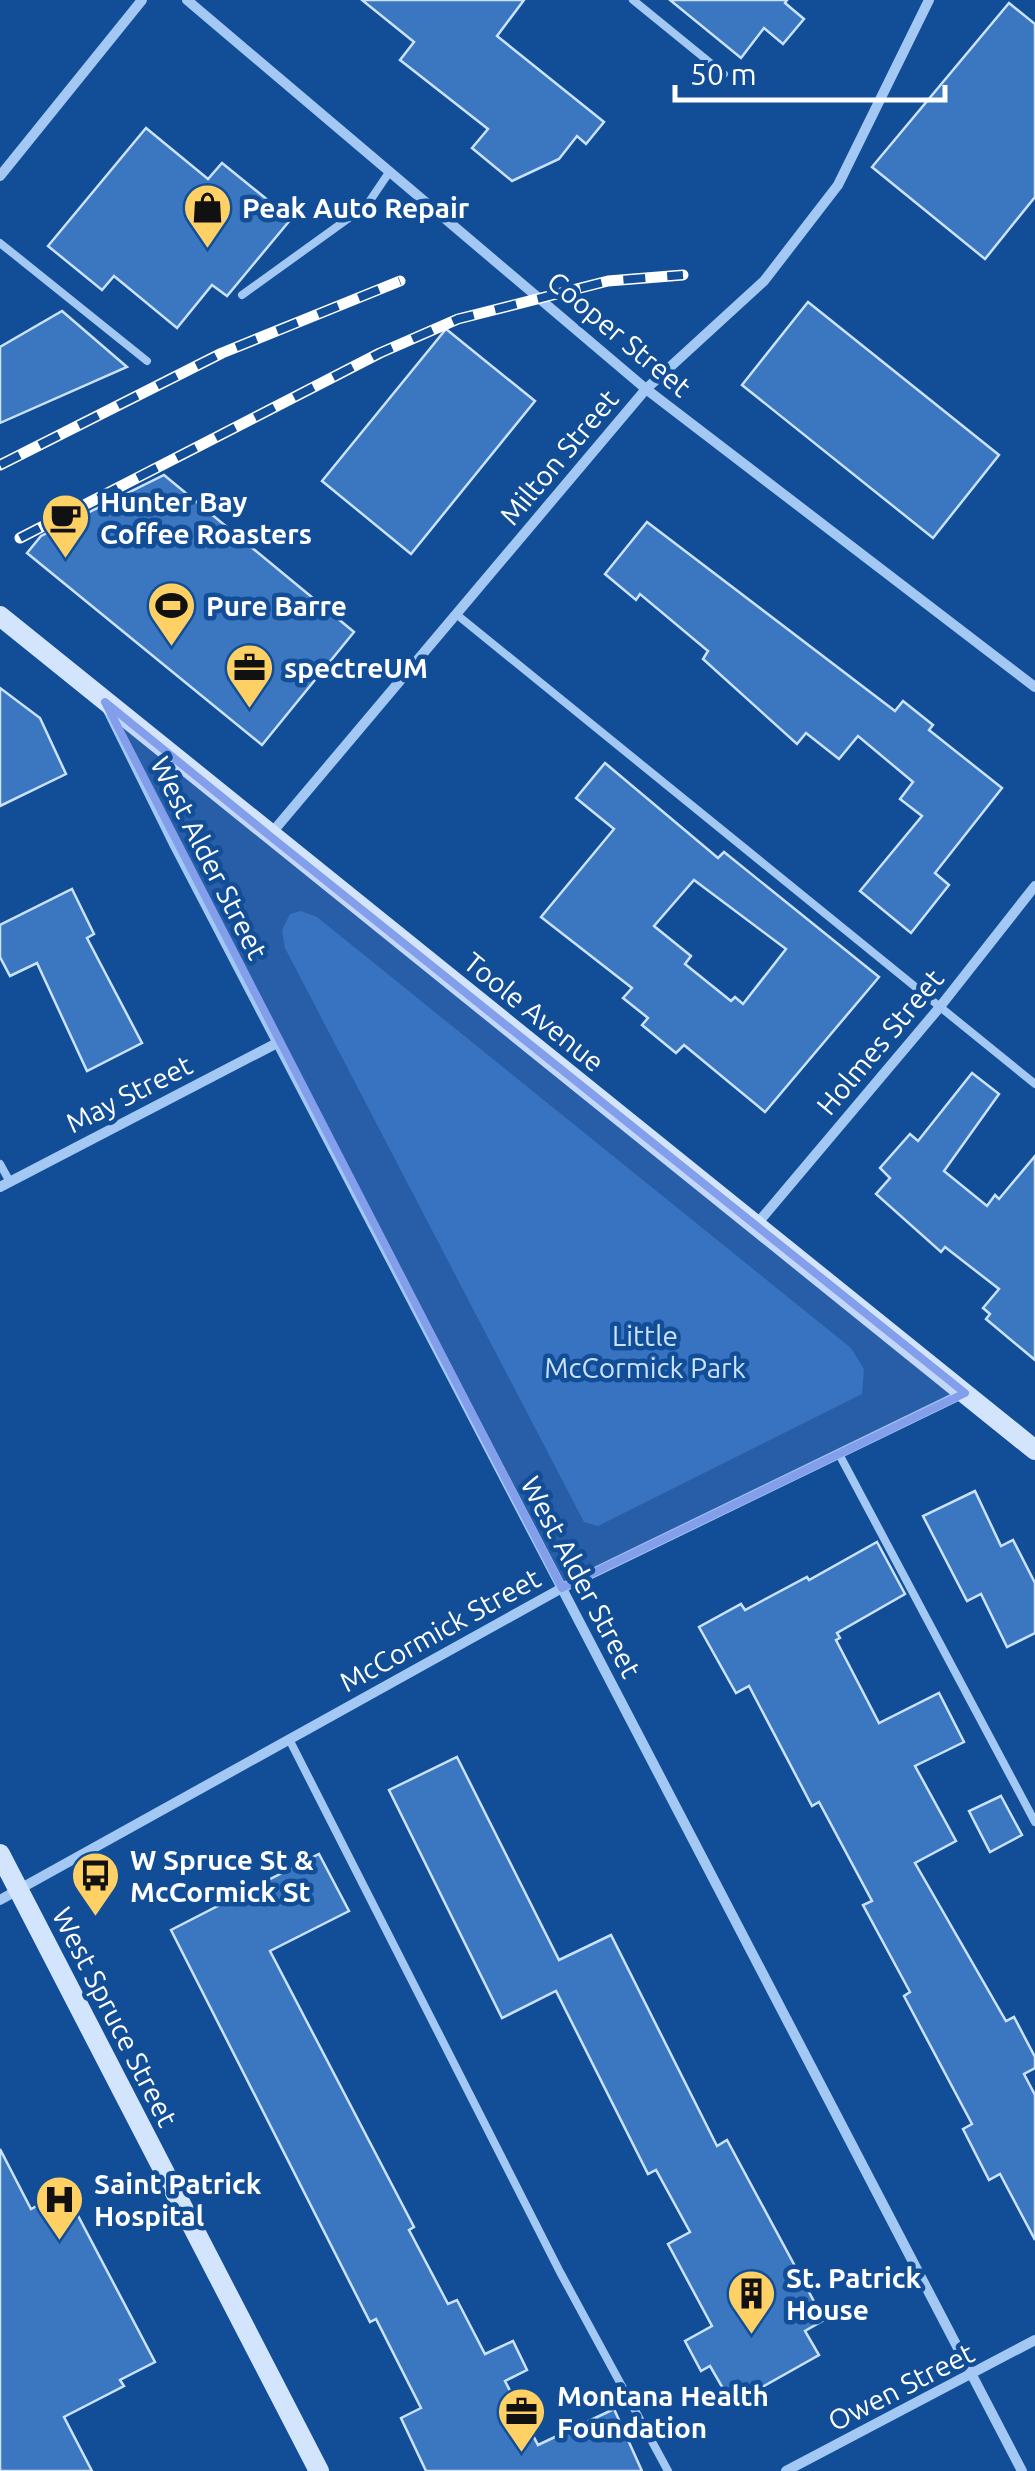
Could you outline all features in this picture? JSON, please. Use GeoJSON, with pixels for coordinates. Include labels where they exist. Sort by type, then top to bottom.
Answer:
{"type":"FeatureCollection","features":[{"type":"Feature","properties":{"kind":"street"},"geometry":{"type":"LineString","coordinates":[[0,176],[142,0]]}},
{"type":"Feature","properties":{"kind":"street","name":"Cooper Street"},"geometry":{"type":"LineString","coordinates":[[187,0],[646,389],[1035,687]]}},
{"type":"Feature","properties":{"kind":"street","name":"Milton Street"},"geometry":{"type":"LineString","coordinates":[[270,836],[646,389],[764,281],[838,185],[929,0]]}},
{"type":"Feature","properties":{"kind":"street","name":"Toole Avenue"},"geometry":{"type":"LineString","coordinates":[[0,616],[1035,1450]]}},
{"type":"Feature","properties":{"kind":"street","name":"West Alder Street"},"geometry":{"type":"LineString","coordinates":[[105,702],[1022,2471]]}},
{"type":"Feature","properties":{"kind":"street","name":"Holmes Street"},"geometry":{"type":"LineString","coordinates":[[756,1225],[939,1008],[1035,886]]}},
{"type":"Feature","properties":{"kind":"street","name":"May Street"},"geometry":{"type":"LineString","coordinates":[[5,1184],[279,1042]]}},
{"type":"Feature","properties":{"kind":"street","name":"McCormick Street"},"geometry":{"type":"LineString","coordinates":[[9,1895],[562,1588],[965,1393]]}},
{"type":"Feature","properties":{"kind":"street","name":"West Spruce Street"},"geometry":{"type":"LineString","coordinates":[[0,1854],[9,1895],[319,2471]]}},
{"type":"Feature","properties":{"kind":"street","name":"Owen Street"},"geometry":{"type":"LineString","coordinates":[[786,2471],[1035,2340]]}},
{"type":"Feature","properties":{"kind":"lane"},"geometry":{"type":"LineString","coordinates":[[633,0],[724,74]]}},
{"type":"Feature","properties":{"kind":"lane"},"geometry":{"type":"LineString","coordinates":[[242,295],[367,205],[390,171]]}},
{"type":"Feature","properties":{"kind":"lane"},"geometry":{"type":"LineString","coordinates":[[0,243],[146,362]]}},
{"type":"Feature","properties":{"kind":"lane"},"geometry":{"type":"LineString","coordinates":[[456,614],[1035,1084]]}},
{"type":"Feature","properties":{"kind":"lane"},"geometry":{"type":"LineString","coordinates":[[0,1164],[5,1184]]}},
{"type":"Feature","properties":{"kind":"lane"},"geometry":{"type":"LineString","coordinates":[[839,1454],[1035,1822]]}},
{"type":"Feature","properties":{"kind":"lane"},"geometry":{"type":"LineString","coordinates":[[289,1740],[560,2272],[668,2471]]}},
{"type":"Feature","properties":{"kind":"highlighted area"},"geometry":{"type":"Polygon","coordinates":[[[105,702],[270,836],[965,1393],[562,1588],[105,702]]]}},
{"type":"Feature","properties":{"kind":"green space","name":"Little McCormick Park"},"geometry":{"type":"Polygon","coordinates":[[[301,911],[317,917],[851,1348],[864,1369],[862,1394],[598,1526],[584,1522],[285,948],[282,930],[290,914],[301,911]]]}},
{"type":"Feature","properties":{"kind":"building"},"geometry":{"type":"Polygon","coordinates":[[[362,0],[524,0],[497,36],[604,122],[586,144],[577,136],[559,159],[512,181],[472,148],[488,129],[400,60],[414,42],[362,0]]]}},
{"type":"Feature","properties":{"kind":"building"},"geometry":{"type":"Polygon","coordinates":[[[670,0],[787,0],[785,3],[804,19],[783,44],[764,28],[741,58],[670,0]]]}},
{"type":"Feature","properties":{"kind":"building"},"geometry":{"type":"Polygon","coordinates":[[[1009,3],[1035,24],[1035,197],[985,259],[872,167],[1009,3]]]}},
{"type":"Feature","properties":{"kind":"building"},"geometry":{"type":"Polygon","coordinates":[[[146,128],[208,179],[222,163],[291,219],[227,296],[212,285],[177,328],[114,276],[102,290],[48,246],[146,128]]]}},
{"type":"Feature","properties":{"kind":"building"},"geometry":{"type":"Polygon","coordinates":[[[808,302],[999,455],[933,538],[742,385],[808,302]]]}},
{"type":"Feature","properties":{"kind":"building"},"geometry":{"type":"Polygon","coordinates":[[[62,311],[127,367],[0,423],[0,347],[62,311]]]}},
{"type":"Feature","properties":{"kind":"building"},"geometry":{"type":"Polygon","coordinates":[[[446,329],[535,401],[411,554],[322,481],[446,329]]]}},
{"type":"Feature","properties":{"kind":"building"},"geometry":{"type":"Polygon","coordinates":[[[164,475],[354,632],[262,745],[27,553],[41,536],[164,475]]]}},
{"type":"Feature","properties":{"kind":"building"},"geometry":{"type":"Polygon","coordinates":[[[647,522],[895,711],[903,701],[933,725],[929,730],[1002,788],[935,873],[949,885],[911,933],[860,891],[922,816],[900,799],[913,782],[858,736],[839,759],[806,733],[797,744],[703,659],[708,651],[640,594],[636,600],[605,574],[647,522]]]}},
{"type":"Feature","properties":{"kind":"building"},"geometry":{"type":"Polygon","coordinates":[[[0,688],[40,718],[66,774],[0,806],[0,688]]]}},
{"type":"Feature","properties":{"kind":"building"},"geometry":{"type":"Polygon","coordinates":[[[605,763],[718,858],[724,852],[879,977],[765,1112],[684,1045],[676,1053],[642,1025],[648,1018],[623,998],[632,988],[541,917],[614,829],[576,798],[605,763]],[[694,880],[654,926],[691,956],[685,964],[731,1001],[735,997],[743,1004],[786,949],[694,880]]]}},
{"type":"Feature","properties":{"kind":"building"},"geometry":{"type":"Polygon","coordinates":[[[72,889],[94,934],[87,938],[142,1043],[87,1071],[37,963],[10,976],[0,957],[0,925],[72,889]]]}},
{"type":"Feature","properties":{"kind":"building"},"geometry":{"type":"Polygon","coordinates":[[[972,1073],[999,1094],[944,1171],[987,1206],[995,1195],[999,1199],[1035,1156],[1035,1360],[986,1319],[990,1314],[983,1308],[999,1289],[945,1247],[941,1252],[876,1194],[890,1178],[880,1168],[910,1134],[918,1141],[972,1073]]]}},
{"type":"Feature","properties":{"kind":"building"},"geometry":{"type":"Polygon","coordinates":[[[975,1491],[1001,1546],[1013,1540],[1035,1583],[1035,1633],[1007,1647],[981,1594],[967,1601],[923,1516],[975,1491]]]}},
{"type":"Feature","properties":{"kind":"building"},"geometry":{"type":"Polygon","coordinates":[[[877,1542],[905,1594],[837,1633],[840,1638],[836,1640],[879,1723],[939,1693],[964,1742],[915,1766],[956,1841],[915,1863],[1006,2021],[1014,2017],[1035,2057],[1035,2068],[1024,2074],[1035,2095],[1035,2240],[1000,2174],[989,2180],[963,2129],[972,2124],[904,1996],[910,1992],[863,1905],[872,1901],[819,1802],[812,1806],[749,1686],[736,1693],[699,1627],[741,1604],[745,1610],[807,1577],[809,1580],[877,1542]]]}},
{"type":"Feature","properties":{"kind":"building"},"geometry":{"type":"Polygon","coordinates":[[[457,1757],[559,1960],[611,1935],[717,2146],[727,2140],[824,2320],[805,2331],[819,2355],[732,2404],[710,2366],[701,2371],[685,2341],[712,2326],[668,2244],[690,2232],[656,2170],[648,2174],[556,1991],[502,2018],[389,1790],[457,1757]]]}},
{"type":"Feature","properties":{"kind":"building"},"geometry":{"type":"Polygon","coordinates":[[[1001,1796],[1022,1835],[990,1852],[969,1811],[1001,1796]]]}},
{"type":"Feature","properties":{"kind":"building"},"geometry":{"type":"Polygon","coordinates":[[[319,1854],[349,1911],[270,1951],[414,2227],[409,2230],[448,2304],[457,2300],[485,2354],[513,2341],[527,2370],[505,2381],[538,2445],[614,2409],[642,2471],[426,2471],[401,2418],[421,2408],[376,2319],[370,2322],[171,1930],[319,1854]]]}},
{"type":"Feature","properties":{"kind":"building"},"geometry":{"type":"Polygon","coordinates":[[[0,2149],[31,2209],[65,2191],[155,2362],[120,2380],[124,2386],[64,2417],[92,2471],[0,2471],[0,2149]]]}},
{"type":"Feature","properties":{"kind":"railway"},"geometry":{"type":"LineString","coordinates":[[20,538],[380,353],[458,319],[608,281],[683,275]]}},
{"type":"Feature","properties":{"kind":"railway"},"geometry":{"type":"LineString","coordinates":[[0,465],[222,353],[400,281]]}},
{"type":"Feature","properties":{"kind":"place","name":"Peak Auto Repair"},"geometry":{"type":"Point","coordinates":[207,250]}},
{"type":"Feature","properties":{"kind":"place","name":"Hunter Bay Coffee Roasters"},"geometry":{"type":"Point","coordinates":[65,560]}},
{"type":"Feature","properties":{"kind":"place","name":"Pure Barre"},"geometry":{"type":"Point","coordinates":[171,648]}},
{"type":"Feature","properties":{"kind":"place","name":"spectreUM"},"geometry":{"type":"Point","coordinates":[249,710]}},
{"type":"Feature","properties":{"kind":"place","name":"W Spruce St & McCormick St"},"geometry":{"type":"Point","coordinates":[95,1918]}},
{"type":"Feature","properties":{"kind":"place","name":"Saint Patrick Hospital"},"geometry":{"type":"Point","coordinates":[59,2242]}},
{"type":"Feature","properties":{"kind":"place","name":"St. Patrick House"},"geometry":{"type":"Point","coordinates":[751,2336]}},
{"type":"Feature","properties":{"kind":"place","name":"Montana Health Foundation"},"geometry":{"type":"Point","coordinates":[522,2454]}}]}
